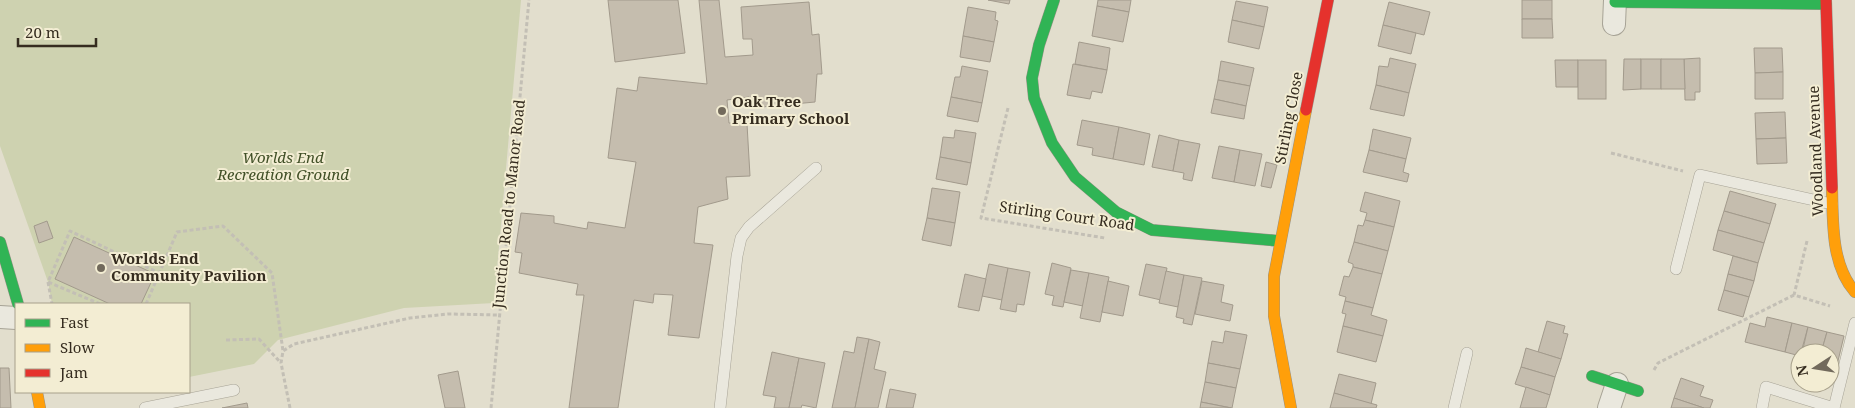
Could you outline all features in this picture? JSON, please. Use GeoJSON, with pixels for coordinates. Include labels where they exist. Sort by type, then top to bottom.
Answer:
{"type":"FeatureCollection","features":[{"type":"Feature","properties":{"kind":"street","name":"Stirling Court Road"},"geometry":{"type":"LineString","coordinates":[[1054,0],[1039,45],[1032,78],[1034,98],[1052,143],[1075,177],[1116,212],[1152,230],[1280,241]]}},
{"type":"Feature","properties":{"kind":"street","name":"Stirling Close"},"geometry":{"type":"LineString","coordinates":[[1280,241],[1328,0]]}},
{"type":"Feature","properties":{"kind":"street","name":"Woodland Avenue"},"geometry":{"type":"LineString","coordinates":[[1615,9],[1826,2],[1832,204],[1837,259],[1846,282],[1855,292]]}},
{"type":"Feature","properties":{"kind":"street"},"geometry":{"type":"LineString","coordinates":[[1280,241],[1274,276],[1274,316],[1291,408]]}},
{"type":"Feature","properties":{"kind":"street"},"geometry":{"type":"LineString","coordinates":[[0,242],[18,303]]}},
{"type":"Feature","properties":{"kind":"street"},"geometry":{"type":"LineString","coordinates":[[0,317],[15,318]]}},
{"type":"Feature","properties":{"kind":"street"},"geometry":{"type":"LineString","coordinates":[[1592,376],[1638,391]]}},
{"type":"Feature","properties":{"kind":"street"},"geometry":{"type":"LineString","coordinates":[[1609,408],[1617,384]]}},
{"type":"Feature","properties":{"kind":"street"},"geometry":{"type":"LineString","coordinates":[[37,393],[40,408]]}},
{"type":"Feature","properties":{"kind":"lane"},"geometry":{"type":"LineString","coordinates":[[720,408],[737,256],[741,238],[749,227],[816,168]]}},
{"type":"Feature","properties":{"kind":"lane"},"geometry":{"type":"LineString","coordinates":[[1676,269],[1700,175],[1832,204]]}},
{"type":"Feature","properties":{"kind":"lane"},"geometry":{"type":"LineString","coordinates":[[1762,408],[1766,386],[1834,408],[1855,323]]}},
{"type":"Feature","properties":{"kind":"lane"},"geometry":{"type":"LineString","coordinates":[[1454,408],[1467,353]]}},
{"type":"Feature","properties":{"kind":"lane"},"geometry":{"type":"LineString","coordinates":[[145,408],[234,390]]}},
{"type":"Feature","properties":{"kind":"path","name":"Junction Road to Manor Road"},"geometry":{"type":"LineString","coordinates":[[491,408],[529,0]]}},
{"type":"Feature","properties":{"kind":"path","name":"Stirling Court Road"},"geometry":{"type":"LineString","coordinates":[[1032,78],[1015,81],[981,218],[1107,239]]}},
{"type":"Feature","properties":{"kind":"path"},"geometry":{"type":"LineString","coordinates":[[1611,153],[1700,175]]}},
{"type":"Feature","properties":{"kind":"path"},"geometry":{"type":"LineString","coordinates":[[146,303],[177,232],[223,226],[272,273],[283,351],[281,363],[290,408]]}},
{"type":"Feature","properties":{"kind":"path"},"geometry":{"type":"LineString","coordinates":[[52,303],[48,282],[70,231],[159,273]]}},
{"type":"Feature","properties":{"kind":"path"},"geometry":{"type":"LineString","coordinates":[[48,282],[98,303]]}},
{"type":"Feature","properties":{"kind":"path"},"geometry":{"type":"LineString","coordinates":[[1638,391],[1658,363],[1794,295]]}},
{"type":"Feature","properties":{"kind":"path"},"geometry":{"type":"LineString","coordinates":[[283,351],[294,344],[410,318],[448,314],[499,315]]}},
{"type":"Feature","properties":{"kind":"path"},"geometry":{"type":"LineString","coordinates":[[226,340],[259,339],[281,363]]}},
{"type":"Feature","properties":{"kind":"green space","name":"Worlds End Recreation Ground"},"geometry":{"type":"Polygon","coordinates":[[[0,0],[521,0],[494,303],[404,308],[278,340],[254,364],[190,377],[190,303],[52,303],[48,282],[0,146],[0,0]]]}},
{"type":"Feature","properties":{"kind":"building"},"geometry":{"type":"Polygon","coordinates":[[[608,0],[678,0],[685,53],[615,62],[608,0]]]}},
{"type":"Feature","properties":{"kind":"building"},"geometry":{"type":"Polygon","coordinates":[[[699,0],[719,0],[725,57],[753,55],[752,39],[743,39],[741,7],[809,2],[812,35],[819,34],[822,74],[817,74],[815,102],[751,108],[749,97],[727,100],[729,123],[747,124],[750,176],[726,177],[728,199],[698,207],[694,243],[713,245],[699,338],[668,335],[673,295],[654,294],[653,303],[634,300],[618,408],[569,408],[584,295],[576,295],[578,284],[519,273],[522,253],[515,252],[521,213],[554,216],[554,223],[587,229],[588,222],[625,228],[636,162],[608,158],[617,88],[637,91],[639,77],[707,84],[699,0]]]}},
{"type":"Feature","properties":{"kind":"building"},"geometry":{"type":"Polygon","coordinates":[[[988,0],[1010,0],[1009,4],[988,0]]]}},
{"type":"Feature","properties":{"kind":"building"},"geometry":{"type":"Polygon","coordinates":[[[1098,0],[1131,0],[1129,12],[1097,6],[1098,0]]]}},
{"type":"Feature","properties":{"kind":"building"},"geometry":{"type":"Polygon","coordinates":[[[1522,0],[1552,0],[1552,19],[1522,19],[1522,0]]]}},
{"type":"Feature","properties":{"kind":"building"},"geometry":{"type":"Polygon","coordinates":[[[1236,1],[1268,7],[1264,27],[1232,20],[1236,1]]]}},
{"type":"Feature","properties":{"kind":"building"},"geometry":{"type":"Polygon","coordinates":[[[1389,2],[1430,12],[1424,35],[1383,25],[1389,2]]]}},
{"type":"Feature","properties":{"kind":"building"},"geometry":{"type":"Polygon","coordinates":[[[1097,6],[1129,12],[1123,42],[1092,36],[1097,6]]]}},
{"type":"Feature","properties":{"kind":"building"},"geometry":{"type":"Polygon","coordinates":[[[968,7],[996,12],[995,20],[998,21],[994,42],[963,36],[968,7]]]}},
{"type":"Feature","properties":{"kind":"building"},"geometry":{"type":"Polygon","coordinates":[[[1522,19],[1552,19],[1553,38],[1522,38],[1522,19]]]}},
{"type":"Feature","properties":{"kind":"building"},"geometry":{"type":"Polygon","coordinates":[[[1232,20],[1264,27],[1259,49],[1228,42],[1232,20]]]}},
{"type":"Feature","properties":{"kind":"building"},"geometry":{"type":"Polygon","coordinates":[[[1383,25],[1416,33],[1411,54],[1378,46],[1383,25]]]}},
{"type":"Feature","properties":{"kind":"building"},"geometry":{"type":"Polygon","coordinates":[[[963,36],[994,42],[990,62],[960,57],[963,36]]]}},
{"type":"Feature","properties":{"kind":"building"},"geometry":{"type":"Polygon","coordinates":[[[1079,42],[1110,48],[1107,70],[1075,64],[1079,42]]]}},
{"type":"Feature","properties":{"kind":"building"},"geometry":{"type":"Polygon","coordinates":[[[1754,48],[1782,48],[1783,72],[1755,73],[1754,48]]]}},
{"type":"Feature","properties":{"kind":"building"},"geometry":{"type":"Polygon","coordinates":[[[1390,58],[1416,64],[1409,93],[1376,85],[1379,66],[1388,67],[1390,58]]]}},
{"type":"Feature","properties":{"kind":"building"},"geometry":{"type":"Polygon","coordinates":[[[1700,58],[1700,92],[1695,92],[1695,100],[1685,100],[1684,59],[1700,58]]]}},
{"type":"Feature","properties":{"kind":"building"},"geometry":{"type":"Polygon","coordinates":[[[1624,59],[1641,59],[1641,89],[1623,90],[1624,59]]]}},
{"type":"Feature","properties":{"kind":"building"},"geometry":{"type":"Polygon","coordinates":[[[1641,59],[1661,59],[1661,89],[1641,89],[1641,59]]]}},
{"type":"Feature","properties":{"kind":"building"},"geometry":{"type":"Polygon","coordinates":[[[1661,59],[1684,59],[1685,89],[1661,89],[1661,59]]]}},
{"type":"Feature","properties":{"kind":"building"},"geometry":{"type":"Polygon","coordinates":[[[1555,60],[1578,60],[1578,87],[1556,87],[1555,60]]]}},
{"type":"Feature","properties":{"kind":"building"},"geometry":{"type":"Polygon","coordinates":[[[1578,60],[1606,60],[1606,99],[1578,99],[1578,60]]]}},
{"type":"Feature","properties":{"kind":"building"},"geometry":{"type":"Polygon","coordinates":[[[1221,61],[1254,68],[1250,86],[1218,80],[1221,61]]]}},
{"type":"Feature","properties":{"kind":"building"},"geometry":{"type":"Polygon","coordinates":[[[1073,64],[1107,70],[1102,93],[1092,91],[1090,99],[1067,95],[1073,64]]]}},
{"type":"Feature","properties":{"kind":"building"},"geometry":{"type":"Polygon","coordinates":[[[962,66],[988,71],[982,103],[951,97],[955,77],[960,77],[962,66]]]}},
{"type":"Feature","properties":{"kind":"building"},"geometry":{"type":"Polygon","coordinates":[[[1783,72],[1783,99],[1755,99],[1755,73],[1783,72]]]}},
{"type":"Feature","properties":{"kind":"building"},"geometry":{"type":"Polygon","coordinates":[[[1218,80],[1250,86],[1246,106],[1214,99],[1218,80]]]}},
{"type":"Feature","properties":{"kind":"building"},"geometry":{"type":"Polygon","coordinates":[[[1376,85],[1409,93],[1404,116],[1370,109],[1376,85]]]}},
{"type":"Feature","properties":{"kind":"building"},"geometry":{"type":"Polygon","coordinates":[[[951,97],[982,103],[978,122],[947,116],[951,97]]]}},
{"type":"Feature","properties":{"kind":"building"},"geometry":{"type":"Polygon","coordinates":[[[1214,99],[1246,106],[1244,119],[1211,113],[1214,99]]]}},
{"type":"Feature","properties":{"kind":"building"},"geometry":{"type":"Polygon","coordinates":[[[1785,112],[1786,138],[1756,139],[1755,113],[1785,112]]]}},
{"type":"Feature","properties":{"kind":"building"},"geometry":{"type":"Polygon","coordinates":[[[1082,120],[1119,127],[1113,159],[1092,155],[1093,148],[1077,145],[1082,120]]]}},
{"type":"Feature","properties":{"kind":"building"},"geometry":{"type":"Polygon","coordinates":[[[1119,127],[1150,134],[1144,165],[1113,159],[1119,127]]]}},
{"type":"Feature","properties":{"kind":"building"},"geometry":{"type":"Polygon","coordinates":[[[1373,129],[1411,138],[1406,159],[1369,150],[1373,129]]]}},
{"type":"Feature","properties":{"kind":"building"},"geometry":{"type":"Polygon","coordinates":[[[955,130],[976,133],[971,163],[940,157],[943,137],[954,138],[955,130]]]}},
{"type":"Feature","properties":{"kind":"building"},"geometry":{"type":"Polygon","coordinates":[[[1159,135],[1179,140],[1173,171],[1152,167],[1159,135]]]}},
{"type":"Feature","properties":{"kind":"building"},"geometry":{"type":"Polygon","coordinates":[[[1786,138],[1787,163],[1757,164],[1756,139],[1786,138]]]}},
{"type":"Feature","properties":{"kind":"building"},"geometry":{"type":"Polygon","coordinates":[[[1179,140],[1200,144],[1192,181],[1183,179],[1184,173],[1173,171],[1179,140]]]}},
{"type":"Feature","properties":{"kind":"building"},"geometry":{"type":"Polygon","coordinates":[[[1219,146],[1240,150],[1234,182],[1212,178],[1219,146]]]}},
{"type":"Feature","properties":{"kind":"building"},"geometry":{"type":"Polygon","coordinates":[[[1240,150],[1262,154],[1255,186],[1234,182],[1240,150]]]}},
{"type":"Feature","properties":{"kind":"building"},"geometry":{"type":"Polygon","coordinates":[[[1369,150],[1406,159],[1403,172],[1409,174],[1407,182],[1363,172],[1369,150]]]}},
{"type":"Feature","properties":{"kind":"building"},"geometry":{"type":"Polygon","coordinates":[[[940,157],[971,163],[967,185],[936,179],[940,157]]]}},
{"type":"Feature","properties":{"kind":"building"},"geometry":{"type":"Polygon","coordinates":[[[1266,162],[1277,165],[1271,188],[1261,186],[1266,162]]]}},
{"type":"Feature","properties":{"kind":"building"},"geometry":{"type":"Polygon","coordinates":[[[932,188],[960,192],[955,223],[927,218],[932,188]]]}},
{"type":"Feature","properties":{"kind":"building"},"geometry":{"type":"Polygon","coordinates":[[[1730,191],[1776,204],[1770,224],[1724,211],[1730,191]]]}},
{"type":"Feature","properties":{"kind":"building"},"geometry":{"type":"Polygon","coordinates":[[[1365,192],[1400,201],[1394,227],[1365,220],[1367,213],[1360,211],[1365,192]]]}},
{"type":"Feature","properties":{"kind":"building"},"geometry":{"type":"Polygon","coordinates":[[[1724,211],[1770,224],[1764,243],[1718,230],[1724,211]]]}},
{"type":"Feature","properties":{"kind":"building"},"geometry":{"type":"Polygon","coordinates":[[[927,218],[955,223],[951,246],[922,240],[927,218]]]}},
{"type":"Feature","properties":{"kind":"building"},"geometry":{"type":"Polygon","coordinates":[[[1365,220],[1394,227],[1388,251],[1354,242],[1358,225],[1363,226],[1365,220]]]}},
{"type":"Feature","properties":{"kind":"building"},"geometry":{"type":"Polygon","coordinates":[[[47,221],[53,238],[39,243],[34,226],[47,221]]]}},
{"type":"Feature","properties":{"kind":"building"},"geometry":{"type":"Polygon","coordinates":[[[1718,230],[1764,243],[1758,263],[1713,250],[1718,230]]]}},
{"type":"Feature","properties":{"kind":"building","name":"Worlds End Community Pavilion"},"geometry":{"type":"Polygon","coordinates":[[[74,237],[155,274],[141,303],[108,303],[55,279],[74,237]]]}},
{"type":"Feature","properties":{"kind":"building"},"geometry":{"type":"Polygon","coordinates":[[[1354,242],[1388,251],[1382,274],[1353,267],[1353,264],[1348,262],[1354,242]]]}},
{"type":"Feature","properties":{"kind":"building"},"geometry":{"type":"Polygon","coordinates":[[[1733,256],[1758,263],[1754,281],[1728,274],[1733,256]]]}},
{"type":"Feature","properties":{"kind":"building"},"geometry":{"type":"Polygon","coordinates":[[[1052,263],[1071,268],[1063,307],[1052,305],[1054,296],[1045,294],[1052,263]]]}},
{"type":"Feature","properties":{"kind":"building"},"geometry":{"type":"Polygon","coordinates":[[[989,264],[1008,268],[1002,300],[982,296],[989,264]]]}},
{"type":"Feature","properties":{"kind":"building"},"geometry":{"type":"Polygon","coordinates":[[[1146,264],[1167,268],[1161,300],[1139,295],[1146,264]]]}},
{"type":"Feature","properties":{"kind":"building"},"geometry":{"type":"Polygon","coordinates":[[[1353,267],[1382,274],[1373,308],[1345,301],[1346,297],[1339,295],[1344,276],[1349,277],[1353,267]]]}},
{"type":"Feature","properties":{"kind":"building"},"geometry":{"type":"Polygon","coordinates":[[[1008,268],[1030,272],[1024,305],[1017,304],[1016,312],[1000,309],[1008,268]]]}},
{"type":"Feature","properties":{"kind":"building"},"geometry":{"type":"Polygon","coordinates":[[[1071,270],[1089,273],[1083,306],[1064,302],[1071,270]]]}},
{"type":"Feature","properties":{"kind":"building"},"geometry":{"type":"Polygon","coordinates":[[[1166,271],[1184,275],[1178,307],[1159,303],[1166,271]]]}},
{"type":"Feature","properties":{"kind":"building"},"geometry":{"type":"Polygon","coordinates":[[[1089,273],[1109,277],[1100,322],[1080,318],[1089,273]]]}},
{"type":"Feature","properties":{"kind":"building"},"geometry":{"type":"Polygon","coordinates":[[[965,274],[986,279],[979,311],[958,307],[965,274]]]}},
{"type":"Feature","properties":{"kind":"building"},"geometry":{"type":"Polygon","coordinates":[[[1728,274],[1754,281],[1749,297],[1724,290],[1728,274]]]}},
{"type":"Feature","properties":{"kind":"building"},"geometry":{"type":"Polygon","coordinates":[[[1184,275],[1202,278],[1192,325],[1183,323],[1184,319],[1176,317],[1184,275]]]}},
{"type":"Feature","properties":{"kind":"building"},"geometry":{"type":"Polygon","coordinates":[[[1108,281],[1129,286],[1123,316],[1102,312],[1108,281]]]}},
{"type":"Feature","properties":{"kind":"building"},"geometry":{"type":"Polygon","coordinates":[[[1202,281],[1224,285],[1221,302],[1233,305],[1230,321],[1195,314],[1202,281]]]}},
{"type":"Feature","properties":{"kind":"building"},"geometry":{"type":"Polygon","coordinates":[[[1724,290],[1749,297],[1743,317],[1718,310],[1724,290]]]}},
{"type":"Feature","properties":{"kind":"building"},"geometry":{"type":"Polygon","coordinates":[[[1345,301],[1373,308],[1371,315],[1387,320],[1383,336],[1343,326],[1346,314],[1342,313],[1345,301]]]}},
{"type":"Feature","properties":{"kind":"building"},"geometry":{"type":"Polygon","coordinates":[[[1767,317],[1792,323],[1785,352],[1745,342],[1750,323],[1765,327],[1767,317]]]}},
{"type":"Feature","properties":{"kind":"building"},"geometry":{"type":"Polygon","coordinates":[[[1547,321],[1565,326],[1563,333],[1568,334],[1561,359],[1538,352],[1547,321]]]}},
{"type":"Feature","properties":{"kind":"building"},"geometry":{"type":"Polygon","coordinates":[[[1792,323],[1808,327],[1804,343],[1790,343],[1790,353],[1785,352],[1792,323]]]}},
{"type":"Feature","properties":{"kind":"building"},"geometry":{"type":"Polygon","coordinates":[[[1343,326],[1383,336],[1376,362],[1337,352],[1343,326]]]}},
{"type":"Feature","properties":{"kind":"building"},"geometry":{"type":"Polygon","coordinates":[[[1808,327],[1827,332],[1824,343],[1804,343],[1808,327]]]}},
{"type":"Feature","properties":{"kind":"building"},"geometry":{"type":"Polygon","coordinates":[[[1225,331],[1247,335],[1240,369],[1208,363],[1212,341],[1223,343],[1225,331]]]}},
{"type":"Feature","properties":{"kind":"building"},"geometry":{"type":"Polygon","coordinates":[[[1827,332],[1844,336],[1840,353],[1840,343],[1824,343],[1827,332]]]}},
{"type":"Feature","properties":{"kind":"building"},"geometry":{"type":"Polygon","coordinates":[[[857,337],[869,339],[855,408],[832,408],[844,351],[854,353],[857,337]]]}},
{"type":"Feature","properties":{"kind":"building"},"geometry":{"type":"Polygon","coordinates":[[[869,339],[880,342],[874,369],[886,372],[878,408],[855,408],[869,339]]]}},
{"type":"Feature","properties":{"kind":"building"},"geometry":{"type":"Polygon","coordinates":[[[1526,348],[1561,359],[1555,377],[1521,367],[1526,348]]]}},
{"type":"Feature","properties":{"kind":"building"},"geometry":{"type":"Polygon","coordinates":[[[772,352],[799,358],[789,408],[774,408],[776,397],[763,395],[772,352]]]}},
{"type":"Feature","properties":{"kind":"building"},"geometry":{"type":"Polygon","coordinates":[[[799,358],[825,363],[816,408],[802,405],[801,408],[789,408],[799,358]]]}},
{"type":"Feature","properties":{"kind":"building"},"geometry":{"type":"Polygon","coordinates":[[[1208,363],[1240,369],[1236,388],[1205,382],[1208,363]]]}},
{"type":"Feature","properties":{"kind":"building"},"geometry":{"type":"Polygon","coordinates":[[[1521,367],[1555,377],[1550,395],[1515,384],[1521,367]]]}},
{"type":"Feature","properties":{"kind":"building"},"geometry":{"type":"Polygon","coordinates":[[[0,368],[9,368],[11,408],[0,408],[0,368]]]}},
{"type":"Feature","properties":{"kind":"building"},"geometry":{"type":"Polygon","coordinates":[[[458,371],[465,408],[445,408],[438,375],[458,371]]]}},
{"type":"Feature","properties":{"kind":"building"},"geometry":{"type":"Polygon","coordinates":[[[1339,374],[1376,383],[1371,404],[1334,393],[1339,374]]]}},
{"type":"Feature","properties":{"kind":"building"},"geometry":{"type":"Polygon","coordinates":[[[1681,378],[1704,386],[1700,396],[1713,400],[1710,408],[1704,408],[1674,398],[1681,378]]]}},
{"type":"Feature","properties":{"kind":"building"},"geometry":{"type":"Polygon","coordinates":[[[1205,382],[1236,388],[1232,408],[1201,402],[1205,382]]]}},
{"type":"Feature","properties":{"kind":"building"},"geometry":{"type":"Polygon","coordinates":[[[1526,387],[1550,395],[1546,408],[1520,408],[1526,387]]]}},
{"type":"Feature","properties":{"kind":"building"},"geometry":{"type":"Polygon","coordinates":[[[890,389],[916,394],[913,408],[886,408],[890,389]]]}},
{"type":"Feature","properties":{"kind":"building"},"geometry":{"type":"Polygon","coordinates":[[[1334,393],[1377,405],[1376,408],[1330,408],[1334,393]]]}},
{"type":"Feature","properties":{"kind":"building"},"geometry":{"type":"Polygon","coordinates":[[[1674,398],[1704,408],[1671,408],[1674,398]]]}},
{"type":"Feature","properties":{"kind":"building"},"geometry":{"type":"Polygon","coordinates":[[[1201,402],[1231,408],[1200,408],[1201,402]]]}},
{"type":"Feature","properties":{"kind":"building"},"geometry":{"type":"Polygon","coordinates":[[[247,403],[248,408],[222,408],[247,403]]]}},
{"type":"Feature","properties":{"kind":"traffic: fast"},"geometry":{"type":"LineString","coordinates":[[1054,0],[1039,45],[1032,78],[1034,98],[1052,143],[1075,177],[1116,212],[1152,230],[1280,241]]}},
{"type":"Feature","properties":{"kind":"traffic: fast"},"geometry":{"type":"LineString","coordinates":[[1615,2],[1826,4]]}},
{"type":"Feature","properties":{"kind":"traffic: fast"},"geometry":{"type":"LineString","coordinates":[[0,242],[18,303]]}},
{"type":"Feature","properties":{"kind":"traffic: fast"},"geometry":{"type":"LineString","coordinates":[[1592,376],[1638,391]]}},
{"type":"Feature","properties":{"kind":"traffic: slow"},"geometry":{"type":"LineString","coordinates":[[1291,408],[1274,316],[1274,276],[1306,110]]}},
{"type":"Feature","properties":{"kind":"traffic: slow"},"geometry":{"type":"LineString","coordinates":[[1832,188],[1833,229],[1837,256],[1841,269],[1855,292]]}},
{"type":"Feature","properties":{"kind":"traffic: slow"},"geometry":{"type":"LineString","coordinates":[[37,393],[40,408]]}},
{"type":"Feature","properties":{"kind":"traffic: jam"},"geometry":{"type":"LineString","coordinates":[[1306,110],[1328,0]]}},
{"type":"Feature","properties":{"kind":"traffic: jam"},"geometry":{"type":"LineString","coordinates":[[1826,0],[1832,188]]}},
{"type":"Feature","properties":{"kind":"place","name":"Oak Tree Primary School"},"geometry":{"type":"Point","coordinates":[722,111]}},
{"type":"Feature","properties":{"kind":"place","name":"Worlds End Community Pavilion"},"geometry":{"type":"Point","coordinates":[101,268]}}]}
